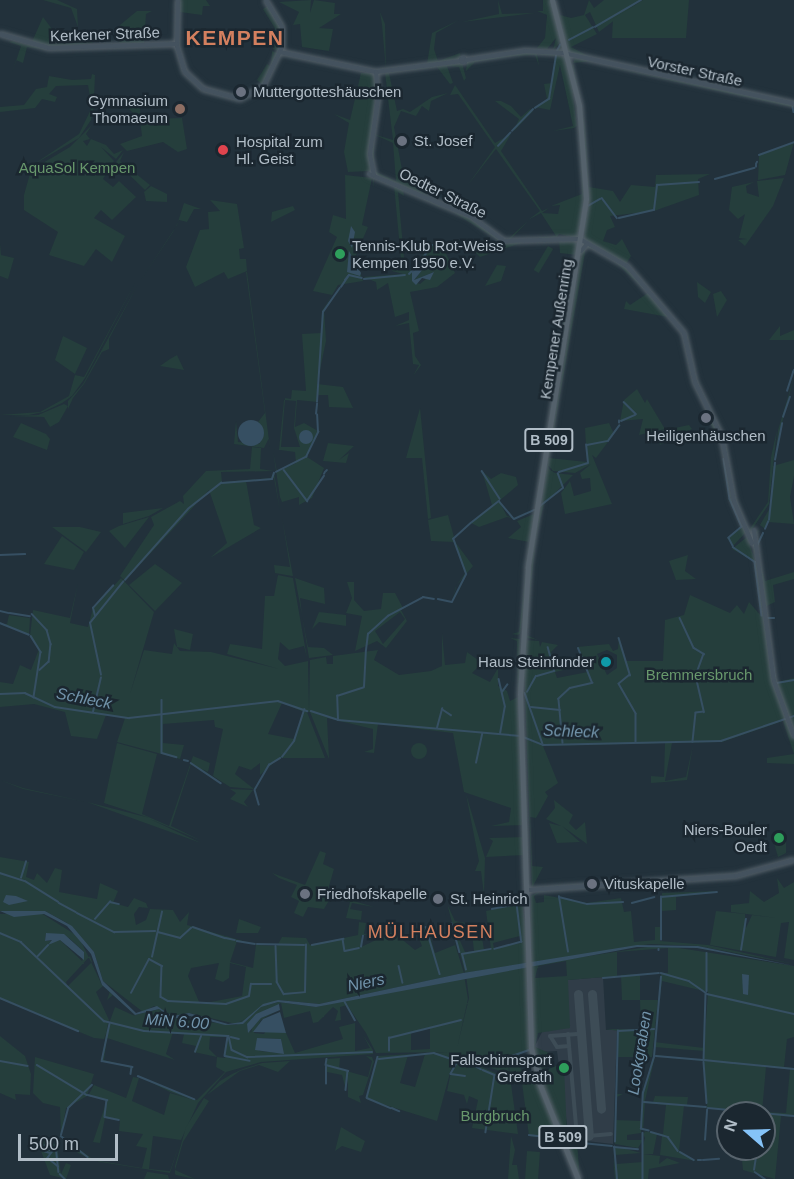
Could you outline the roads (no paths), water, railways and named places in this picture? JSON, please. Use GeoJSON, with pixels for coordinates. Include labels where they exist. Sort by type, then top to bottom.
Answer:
{"type":"FeatureCollection","features":[{"type":"Feature","properties":{"kind":"main road"},"geometry":{"type":"LineString","coordinates":[[178,0],[177,44],[193,82],[234,98],[257,93],[274,67],[280,52],[282,29],[266,0]]}},
{"type":"Feature","properties":{"kind":"main road","name":"Kempener Außenring"},"geometry":{"type":"LineString","coordinates":[[531,892],[522,737],[524,600],[581,251],[585,153],[570,64],[552,0]]}},
{"type":"Feature","properties":{"kind":"main road","name":"Kerkener Straße"},"geometry":{"type":"LineString","coordinates":[[0,34],[49,48],[177,44]]}},
{"type":"Feature","properties":{"kind":"main road","name":"Vorster Straße"},"geometry":{"type":"LineString","coordinates":[[280,52],[376,72],[463,60],[552,52],[794,104]]}},
{"type":"Feature","properties":{"kind":"main road","name":"Oedter Straße"},"geometry":{"type":"LineString","coordinates":[[376,72],[372,173],[473,218],[504,241],[569,239],[601,248],[627,266],[681,326],[697,389],[724,442],[732,497],[756,556],[774,681],[786,720],[794,736]]}},
{"type":"Feature","properties":{"kind":"main road"},"geometry":{"type":"LineString","coordinates":[[752,543],[754,530]]}},
{"type":"Feature","properties":{"kind":"main road"},"geometry":{"type":"LineString","coordinates":[[531,892],[736,876],[794,860]]}},
{"type":"Feature","properties":{"kind":"main road","name":"B 509"},"geometry":{"type":"LineString","coordinates":[[531,892],[529,966],[535,1068],[578,1179]]}},
{"type":"Feature","properties":{"kind":"water"},"geometry":{"type":"Polygon","coordinates":[[[351,226],[355,232],[352,248],[348,241],[351,226]]]}},
{"type":"Feature","properties":{"kind":"water"},"geometry":{"type":"Polygon","coordinates":[[[349,251],[361,273],[360,276],[347,272],[349,251]]]}},
{"type":"Feature","properties":{"kind":"water"},"geometry":{"type":"Polygon","coordinates":[[[419,267],[424,268],[414,280],[434,272],[430,280],[422,278],[416,285],[412,281],[412,272],[419,267]]]}},
{"type":"Feature","properties":{"kind":"water"},"geometry":{"type":"Polygon","coordinates":[[[251,420],[260,424],[264,433],[260,442],[251,446],[242,442],[238,433],[242,424],[251,420]]]}},
{"type":"Feature","properties":{"kind":"water"},"geometry":{"type":"Polygon","coordinates":[[[306,430],[311,432],[313,437],[311,442],[306,444],[301,442],[299,437],[301,432],[306,430]]]}},
{"type":"Feature","properties":{"kind":"water"},"geometry":{"type":"Polygon","coordinates":[[[6,895],[28,901],[9,905],[3,902],[6,895]]]}},
{"type":"Feature","properties":{"kind":"water"},"geometry":{"type":"Polygon","coordinates":[[[0,911],[45,911],[72,926],[94,952],[103,981],[136,1013],[157,1006],[172,1016],[189,1013],[228,1024],[242,1022],[263,1004],[278,1000],[319,1004],[463,973],[637,945],[698,946],[794,966],[697,948],[637,947],[316,1007],[278,1002],[261,1007],[243,1024],[225,1025],[190,1016],[172,1019],[159,1009],[135,1015],[102,985],[91,954],[67,926],[44,914],[14,917],[0,911]]]}},
{"type":"Feature","properties":{"kind":"water"},"geometry":{"type":"Polygon","coordinates":[[[46,933],[64,934],[84,952],[84,960],[60,940],[48,945],[52,940],[45,941],[46,933]]]}},
{"type":"Feature","properties":{"kind":"water"},"geometry":{"type":"Polygon","coordinates":[[[742,974],[749,975],[748,995],[743,994],[742,974]]]}},
{"type":"Feature","properties":{"kind":"water"},"geometry":{"type":"Polygon","coordinates":[[[279,1004],[280,1010],[261,1018],[248,1033],[247,1024],[256,1014],[279,1004]]]}},
{"type":"Feature","properties":{"kind":"water"},"geometry":{"type":"Polygon","coordinates":[[[280,1012],[286,1033],[253,1032],[263,1019],[280,1012]]]}},
{"type":"Feature","properties":{"kind":"water"},"geometry":{"type":"Polygon","coordinates":[[[257,1038],[281,1039],[284,1054],[255,1050],[257,1038]]]}},
{"type":"Feature","properties":{"kind":"waterway"},"geometry":{"type":"LineString","coordinates":[[595,27],[641,0]]}},
{"type":"Feature","properties":{"kind":"waterway"},"geometry":{"type":"LineString","coordinates":[[569,40],[593,27]]}},
{"type":"Feature","properties":{"kind":"waterway"},"geometry":{"type":"LineString","coordinates":[[557,51],[560,45]]}},
{"type":"Feature","properties":{"kind":"waterway"},"geometry":{"type":"LineString","coordinates":[[535,108],[549,99],[556,56]]}},
{"type":"Feature","properties":{"kind":"waterway"},"geometry":{"type":"LineString","coordinates":[[793,107],[794,112]]}},
{"type":"Feature","properties":{"kind":"waterway"},"geometry":{"type":"LineString","coordinates":[[512,131],[533,109]]}},
{"type":"Feature","properties":{"kind":"waterway"},"geometry":{"type":"LineString","coordinates":[[498,146],[510,133]]}},
{"type":"Feature","properties":{"kind":"waterway"},"geometry":{"type":"LineString","coordinates":[[759,155],[794,142]]}},
{"type":"Feature","properties":{"kind":"waterway"},"geometry":{"type":"LineString","coordinates":[[715,179],[754,168]]}},
{"type":"Feature","properties":{"kind":"waterway"},"geometry":{"type":"LineString","coordinates":[[619,218],[654,210],[657,185],[699,182]]}},
{"type":"Feature","properties":{"kind":"waterway"},"geometry":{"type":"LineString","coordinates":[[602,198],[617,218]]}},
{"type":"Feature","properties":{"kind":"waterway"},"geometry":{"type":"LineString","coordinates":[[588,206],[600,199]]}},
{"type":"Feature","properties":{"kind":"waterway"},"geometry":{"type":"LineString","coordinates":[[418,265],[432,245]]}},
{"type":"Feature","properties":{"kind":"waterway"},"geometry":{"type":"LineString","coordinates":[[409,274],[416,267]]}},
{"type":"Feature","properties":{"kind":"waterway"},"geometry":{"type":"LineString","coordinates":[[345,280],[349,275]]}},
{"type":"Feature","properties":{"kind":"waterway"},"geometry":{"type":"LineString","coordinates":[[341,287],[349,275],[362,278]]}},
{"type":"Feature","properties":{"kind":"waterway"},"geometry":{"type":"LineString","coordinates":[[364,279],[405,275]]}},
{"type":"Feature","properties":{"kind":"waterway"},"geometry":{"type":"LineString","coordinates":[[317,402],[323,312],[340,288]]}},
{"type":"Feature","properties":{"kind":"waterway"},"geometry":{"type":"LineString","coordinates":[[787,391],[793,373]]}},
{"type":"Feature","properties":{"kind":"waterway"},"geometry":{"type":"LineString","coordinates":[[783,417],[790,397]]}},
{"type":"Feature","properties":{"kind":"waterway"},"geometry":{"type":"LineString","coordinates":[[624,402],[636,414]]}},
{"type":"Feature","properties":{"kind":"waterway"},"geometry":{"type":"LineString","coordinates":[[316,414],[317,404]]}},
{"type":"Feature","properties":{"kind":"waterway"},"geometry":{"type":"LineString","coordinates":[[276,472],[306,457],[318,432],[317,415]]}},
{"type":"Feature","properties":{"kind":"waterway"},"geometry":{"type":"LineString","coordinates":[[621,421],[635,415]]}},
{"type":"Feature","properties":{"kind":"waterway"},"geometry":{"type":"LineString","coordinates":[[775,460],[782,424]]}},
{"type":"Feature","properties":{"kind":"waterway"},"geometry":{"type":"LineString","coordinates":[[587,445],[608,441],[619,426]]}},
{"type":"Feature","properties":{"kind":"waterway"},"geometry":{"type":"LineString","coordinates":[[559,472],[588,463],[586,445]]}},
{"type":"Feature","properties":{"kind":"waterway"},"geometry":{"type":"LineString","coordinates":[[724,459],[730,499],[742,527],[729,538],[733,546]]}},
{"type":"Feature","properties":{"kind":"waterway"},"geometry":{"type":"LineString","coordinates":[[769,520],[775,463]]}},
{"type":"Feature","properties":{"kind":"waterway"},"geometry":{"type":"LineString","coordinates":[[284,470],[307,501],[324,476]]}},
{"type":"Feature","properties":{"kind":"waterway"},"geometry":{"type":"LineString","coordinates":[[482,471],[500,499]]}},
{"type":"Feature","properties":{"kind":"waterway"},"geometry":{"type":"LineString","coordinates":[[222,483],[272,479],[274,473]]}},
{"type":"Feature","properties":{"kind":"waterway"},"geometry":{"type":"LineString","coordinates":[[540,506],[563,488],[558,474]]}},
{"type":"Feature","properties":{"kind":"waterway"},"geometry":{"type":"LineString","coordinates":[[189,508],[221,483]]}},
{"type":"Feature","properties":{"kind":"waterway"},"geometry":{"type":"LineString","coordinates":[[472,522],[499,501],[514,519],[534,510]]}},
{"type":"Feature","properties":{"kind":"waterway"},"geometry":{"type":"LineString","coordinates":[[125,580],[188,509]]}},
{"type":"Feature","properties":{"kind":"waterway"},"geometry":{"type":"LineString","coordinates":[[765,529],[768,522]]}},
{"type":"Feature","properties":{"kind":"waterway"},"geometry":{"type":"LineString","coordinates":[[438,599],[452,602],[466,574],[453,539],[471,523]]}},
{"type":"Feature","properties":{"kind":"waterway"},"geometry":{"type":"LineString","coordinates":[[757,546],[763,533]]}},
{"type":"Feature","properties":{"kind":"waterway"},"geometry":{"type":"LineString","coordinates":[[733,547],[755,562],[762,616]]}},
{"type":"Feature","properties":{"kind":"waterway"},"geometry":{"type":"LineString","coordinates":[[0,555],[25,554]]}},
{"type":"Feature","properties":{"kind":"waterway"},"geometry":{"type":"LineString","coordinates":[[101,675],[90,623],[123,582]]}},
{"type":"Feature","properties":{"kind":"waterway"},"geometry":{"type":"LineString","coordinates":[[95,616],[93,608],[113,586]]}},
{"type":"Feature","properties":{"kind":"waterway"},"geometry":{"type":"LineString","coordinates":[[366,650],[368,634],[388,616],[423,597],[434,599]]}},
{"type":"Feature","properties":{"kind":"waterway"},"geometry":{"type":"LineString","coordinates":[[0,611],[9,613]]}},
{"type":"Feature","properties":{"kind":"waterway"},"geometry":{"type":"LineString","coordinates":[[10,613],[30,616]]}},
{"type":"Feature","properties":{"kind":"waterway"},"geometry":{"type":"LineString","coordinates":[[32,614],[47,630],[51,644],[49,662],[40,670]]}},
{"type":"Feature","properties":{"kind":"waterway"},"geometry":{"type":"LineString","coordinates":[[680,618],[694,648],[704,654],[696,676],[704,712],[696,713],[693,742]]}},
{"type":"Feature","properties":{"kind":"waterway"},"geometry":{"type":"LineString","coordinates":[[767,618],[774,618]]}},
{"type":"Feature","properties":{"kind":"waterway"},"geometry":{"type":"LineString","coordinates":[[0,623],[29,635]]}},
{"type":"Feature","properties":{"kind":"waterway"},"geometry":{"type":"LineString","coordinates":[[31,636],[41,652],[34,697]]}},
{"type":"Feature","properties":{"kind":"waterway"},"geometry":{"type":"LineString","coordinates":[[619,638],[630,675],[619,684],[636,714],[636,742]]}},
{"type":"Feature","properties":{"kind":"waterway"},"geometry":{"type":"LineString","coordinates":[[537,676],[554,671],[548,648]]}},
{"type":"Feature","properties":{"kind":"waterway"},"geometry":{"type":"LineString","coordinates":[[558,699],[570,688],[592,683],[578,649]]}},
{"type":"Feature","properties":{"kind":"waterway"},"geometry":{"type":"LineString","coordinates":[[338,720],[337,696],[364,687],[366,651]]}},
{"type":"Feature","properties":{"kind":"waterway"},"geometry":{"type":"LineString","coordinates":[[773,663],[775,676]]}},
{"type":"Feature","properties":{"kind":"waterway"},"geometry":{"type":"LineString","coordinates":[[527,692],[536,676]]}},
{"type":"Feature","properties":{"kind":"waterway"},"geometry":{"type":"LineString","coordinates":[[93,712],[101,678]]}},
{"type":"Feature","properties":{"kind":"waterway"},"geometry":{"type":"LineString","coordinates":[[499,679],[505,706]]}},
{"type":"Feature","properties":{"kind":"waterway"},"geometry":{"type":"LineString","coordinates":[[777,683],[794,680]]}},
{"type":"Feature","properties":{"kind":"waterway"},"geometry":{"type":"LineString","coordinates":[[502,692],[507,685]]}},
{"type":"Feature","properties":{"kind":"waterway","name":"Schleck"},"geometry":{"type":"LineString","coordinates":[[0,694],[25,693],[55,707],[129,718],[278,701],[307,711]]}},
{"type":"Feature","properties":{"kind":"waterway"},"geometry":{"type":"LineString","coordinates":[[525,693],[543,744]]}},
{"type":"Feature","properties":{"kind":"waterway"},"geometry":{"type":"LineString","coordinates":[[162,700],[162,753],[176,757]]}},
{"type":"Feature","properties":{"kind":"waterway"},"geometry":{"type":"LineString","coordinates":[[559,700],[563,743]]}},
{"type":"Feature","properties":{"kind":"waterway"},"geometry":{"type":"LineString","coordinates":[[500,734],[505,707]]}},
{"type":"Feature","properties":{"kind":"waterway"},"geometry":{"type":"LineString","coordinates":[[531,707],[560,710]]}},
{"type":"Feature","properties":{"kind":"waterway"},"geometry":{"type":"LineString","coordinates":[[437,728],[442,709],[451,715]]}},
{"type":"Feature","properties":{"kind":"waterway"},"geometry":{"type":"LineString","coordinates":[[282,757],[294,741],[304,710]]}},
{"type":"Feature","properties":{"kind":"waterway","name":"Schleck"},"geometry":{"type":"LineString","coordinates":[[311,711],[338,720],[521,736],[543,745],[721,741],[794,716]]}},
{"type":"Feature","properties":{"kind":"waterway"},"geometry":{"type":"LineString","coordinates":[[476,763],[482,734]]}},
{"type":"Feature","properties":{"kind":"waterway"},"geometry":{"type":"LineString","coordinates":[[255,789],[269,765],[280,758]]}},
{"type":"Feature","properties":{"kind":"waterway"},"geometry":{"type":"LineString","coordinates":[[184,760],[188,761]]}},
{"type":"Feature","properties":{"kind":"waterway"},"geometry":{"type":"LineString","coordinates":[[191,763],[221,783]]}},
{"type":"Feature","properties":{"kind":"waterway"},"geometry":{"type":"LineString","coordinates":[[255,790],[259,804]]}},
{"type":"Feature","properties":{"kind":"waterway"},"geometry":{"type":"LineString","coordinates":[[21,878],[26,862]]}},
{"type":"Feature","properties":{"kind":"waterway"},"geometry":{"type":"LineString","coordinates":[[0,873],[24,881]]}},
{"type":"Feature","properties":{"kind":"waterway"},"geometry":{"type":"LineString","coordinates":[[25,881],[58,902]]}},
{"type":"Feature","properties":{"kind":"waterway"},"geometry":{"type":"LineString","coordinates":[[661,940],[661,897],[717,892]]}},
{"type":"Feature","properties":{"kind":"waterway"},"geometry":{"type":"LineString","coordinates":[[568,952],[559,897],[587,904],[623,902]]}},
{"type":"Feature","properties":{"kind":"waterway"},"geometry":{"type":"LineString","coordinates":[[632,903],[654,897]]}},
{"type":"Feature","properties":{"kind":"waterway"},"geometry":{"type":"LineString","coordinates":[[95,919],[110,902],[119,904]]}},
{"type":"Feature","properties":{"kind":"waterway"},"geometry":{"type":"LineString","coordinates":[[59,903],[76,912]]}},
{"type":"Feature","properties":{"kind":"waterway"},"geometry":{"type":"LineString","coordinates":[[492,909],[517,904],[522,942],[495,949]]}},
{"type":"Feature","properties":{"kind":"waterway"},"geometry":{"type":"LineString","coordinates":[[152,957],[162,912]]}},
{"type":"Feature","properties":{"kind":"waterway"},"geometry":{"type":"LineString","coordinates":[[77,913],[114,932],[155,931]]}},
{"type":"Feature","properties":{"kind":"waterway"},"geometry":{"type":"LineString","coordinates":[[741,950],[746,919]]}},
{"type":"Feature","properties":{"kind":"waterway"},"geometry":{"type":"LineString","coordinates":[[452,923],[460,952]]}},
{"type":"Feature","properties":{"kind":"waterway"},"geometry":{"type":"LineString","coordinates":[[193,927],[225,938]]}},
{"type":"Feature","properties":{"kind":"waterway"},"geometry":{"type":"LineString","coordinates":[[426,927],[440,974]]}},
{"type":"Feature","properties":{"kind":"waterway"},"geometry":{"type":"LineString","coordinates":[[158,932],[180,938],[191,928]]}},
{"type":"Feature","properties":{"kind":"waterway","name":"MiN 6.00"},"geometry":{"type":"LineString","coordinates":[[0,933],[21,942],[104,1021],[144,1031],[228,1036]]}},
{"type":"Feature","properties":{"kind":"waterway"},"geometry":{"type":"LineString","coordinates":[[361,947],[363,936]]}},
{"type":"Feature","properties":{"kind":"waterway"},"geometry":{"type":"LineString","coordinates":[[226,938],[235,940]]}},
{"type":"Feature","properties":{"kind":"waterway"},"geometry":{"type":"LineString","coordinates":[[312,945],[343,939],[345,951],[359,948]]}},
{"type":"Feature","properties":{"kind":"waterway"},"geometry":{"type":"LineString","coordinates":[[237,941],[255,944]]}},
{"type":"Feature","properties":{"kind":"waterway"},"geometry":{"type":"LineString","coordinates":[[257,944],[304,945]]}},
{"type":"Feature","properties":{"kind":"waterway"},"geometry":{"type":"LineString","coordinates":[[37,957],[48,945]]}},
{"type":"Feature","properties":{"kind":"waterway"},"geometry":{"type":"LineString","coordinates":[[276,946],[277,982],[284,994],[305,992],[306,945]]}},
{"type":"Feature","properties":{"kind":"waterway"},"geometry":{"type":"LineString","coordinates":[[466,970],[462,954],[491,949]]}},
{"type":"Feature","properties":{"kind":"waterway"},"geometry":{"type":"LineString","coordinates":[[707,953],[707,991]]}},
{"type":"Feature","properties":{"kind":"waterway"},"geometry":{"type":"LineString","coordinates":[[131,993],[149,959],[162,966],[161,997],[168,1001],[226,1004],[249,996],[251,984],[271,984]]}},
{"type":"Feature","properties":{"kind":"waterway"},"geometry":{"type":"LineString","coordinates":[[399,966],[403,983]]}},
{"type":"Feature","properties":{"kind":"waterway"},"geometry":{"type":"LineString","coordinates":[[603,978],[659,973]]}},
{"type":"Feature","properties":{"kind":"waterway"},"geometry":{"type":"LineString","coordinates":[[661,973],[689,981],[706,993]]}},
{"type":"Feature","properties":{"kind":"waterway","name":"Lookgraben"},"geometry":{"type":"LineString","coordinates":[[649,1131],[641,1129],[643,1093],[654,1057],[661,977]]}},
{"type":"Feature","properties":{"kind":"waterway"},"geometry":{"type":"LineString","coordinates":[[706,994],[704,1060],[733,1063]]}},
{"type":"Feature","properties":{"kind":"waterway"},"geometry":{"type":"LineString","coordinates":[[707,994],[794,1014]]}},
{"type":"Feature","properties":{"kind":"waterway"},"geometry":{"type":"LineString","coordinates":[[0,998],[78,1031]]}},
{"type":"Feature","properties":{"kind":"waterway","name":"Niers"},"geometry":{"type":"LineString","coordinates":[[344,1000],[355,1020]]}},
{"type":"Feature","properties":{"kind":"waterway"},"geometry":{"type":"LineString","coordinates":[[389,1051],[389,1038],[461,1020]]}},
{"type":"Feature","properties":{"kind":"waterway"},"geometry":{"type":"LineString","coordinates":[[110,1024],[102,1061],[132,1067],[131,1074]]}},
{"type":"Feature","properties":{"kind":"waterway"},"geometry":{"type":"LineString","coordinates":[[615,1142],[618,1031],[654,1029]]}},
{"type":"Feature","properties":{"kind":"waterway"},"geometry":{"type":"LineString","coordinates":[[195,1052],[201,1036]]}},
{"type":"Feature","properties":{"kind":"waterway","name":"MiN 6.00"},"geometry":{"type":"LineString","coordinates":[[229,1036],[232,1050],[247,1057],[372,1052]]}},
{"type":"Feature","properties":{"kind":"waterway"},"geometry":{"type":"LineString","coordinates":[[228,1037],[225,1056],[250,1061]]}},
{"type":"Feature","properties":{"kind":"waterway"},"geometry":{"type":"LineString","coordinates":[[231,1037],[239,1039]]}},
{"type":"Feature","properties":{"kind":"waterway"},"geometry":{"type":"LineString","coordinates":[[509,1057],[529,1050]]}},
{"type":"Feature","properties":{"kind":"waterway"},"geometry":{"type":"LineString","coordinates":[[379,1059],[434,1053],[451,1059]]}},
{"type":"Feature","properties":{"kind":"waterway"},"geometry":{"type":"LineString","coordinates":[[656,1056],[703,1060]]}},
{"type":"Feature","properties":{"kind":"waterway"},"geometry":{"type":"LineString","coordinates":[[378,1057],[367,1098],[391,1108]]}},
{"type":"Feature","properties":{"kind":"waterway"},"geometry":{"type":"LineString","coordinates":[[467,1057],[504,1058]]}},
{"type":"Feature","properties":{"kind":"waterway"},"geometry":{"type":"LineString","coordinates":[[327,1059],[326,1065],[348,1071],[346,1090]]}},
{"type":"Feature","properties":{"kind":"waterway"},"geometry":{"type":"LineString","coordinates":[[457,1060],[465,1061]]}},
{"type":"Feature","properties":{"kind":"waterway"},"geometry":{"type":"LineString","coordinates":[[459,1060],[451,1074],[465,1076]]}},
{"type":"Feature","properties":{"kind":"waterway"},"geometry":{"type":"LineString","coordinates":[[0,1061],[28,1066]]}},
{"type":"Feature","properties":{"kind":"waterway"},"geometry":{"type":"LineString","coordinates":[[465,1061],[481,1069]]}},
{"type":"Feature","properties":{"kind":"waterway"},"geometry":{"type":"LineString","coordinates":[[704,1062],[707,1103]]}},
{"type":"Feature","properties":{"kind":"waterway"},"geometry":{"type":"LineString","coordinates":[[734,1063],[794,1069]]}},
{"type":"Feature","properties":{"kind":"waterway"},"geometry":{"type":"LineString","coordinates":[[37,1065],[87,1095]]}},
{"type":"Feature","properties":{"kind":"waterway"},"geometry":{"type":"LineString","coordinates":[[326,1067],[326,1084]]}},
{"type":"Feature","properties":{"kind":"waterway"},"geometry":{"type":"LineString","coordinates":[[483,1070],[495,1075],[486,1132]]}},
{"type":"Feature","properties":{"kind":"waterway"},"geometry":{"type":"LineString","coordinates":[[138,1076],[194,1099]]}},
{"type":"Feature","properties":{"kind":"waterway"},"geometry":{"type":"LineString","coordinates":[[68,1108],[92,1085]]}},
{"type":"Feature","properties":{"kind":"waterway"},"geometry":{"type":"LineString","coordinates":[[88,1095],[107,1100],[105,1117],[119,1120]]}},
{"type":"Feature","properties":{"kind":"waterway"},"geometry":{"type":"LineString","coordinates":[[644,1102],[706,1107]]}},
{"type":"Feature","properties":{"kind":"waterway"},"geometry":{"type":"LineString","coordinates":[[392,1108],[399,1111]]}},
{"type":"Feature","properties":{"kind":"waterway"},"geometry":{"type":"LineString","coordinates":[[708,1108],[794,1116]]}},
{"type":"Feature","properties":{"kind":"waterway"},"geometry":{"type":"LineString","coordinates":[[61,1135],[68,1109]]}},
{"type":"Feature","properties":{"kind":"waterway"},"geometry":{"type":"LineString","coordinates":[[705,1140],[707,1110]]}},
{"type":"Feature","properties":{"kind":"waterway"},"geometry":{"type":"LineString","coordinates":[[558,1122],[566,1137]]}},
{"type":"Feature","properties":{"kind":"waterway"},"geometry":{"type":"LineString","coordinates":[[651,1132],[668,1137],[678,1151]]}},
{"type":"Feature","properties":{"kind":"waterway","name":"Lookgraben"},"geometry":{"type":"LineString","coordinates":[[643,1133],[643,1179]]}},
{"type":"Feature","properties":{"kind":"waterway"},"geometry":{"type":"LineString","coordinates":[[529,1135],[537,1136]]}},
{"type":"Feature","properties":{"kind":"waterway"},"geometry":{"type":"LineString","coordinates":[[61,1136],[88,1157]]}},
{"type":"Feature","properties":{"kind":"waterway"},"geometry":{"type":"LineString","coordinates":[[538,1136],[557,1138]]}},
{"type":"Feature","properties":{"kind":"waterway"},"geometry":{"type":"LineString","coordinates":[[572,1142],[612,1146]]}},
{"type":"Feature","properties":{"kind":"waterway"},"geometry":{"type":"LineString","coordinates":[[45,1145],[50,1150]]}},
{"type":"Feature","properties":{"kind":"waterway"},"geometry":{"type":"LineString","coordinates":[[56,1145],[59,1172]]}},
{"type":"Feature","properties":{"kind":"waterway"},"geometry":{"type":"LineString","coordinates":[[56,1147],[48,1158],[58,1166]]}},
{"type":"Feature","properties":{"kind":"waterway"},"geometry":{"type":"LineString","coordinates":[[617,1179],[614,1147],[638,1149]]}},
{"type":"Feature","properties":{"kind":"waterway"},"geometry":{"type":"LineString","coordinates":[[44,1151],[50,1153]]}},
{"type":"Feature","properties":{"kind":"waterway"},"geometry":{"type":"LineString","coordinates":[[680,1152],[694,1160]]}},
{"type":"Feature","properties":{"kind":"waterway"},"geometry":{"type":"LineString","coordinates":[[703,1160],[716,1159]]}},
{"type":"Feature","properties":{"kind":"waterway"},"geometry":{"type":"LineString","coordinates":[[754,1170],[755,1161]]}},
{"type":"Feature","properties":{"kind":"waterway"},"geometry":{"type":"LineString","coordinates":[[755,1172],[765,1179]]}},
{"type":"Feature","properties":{"kind":"waterway"},"geometry":{"type":"LineString","coordinates":[[60,1174],[65,1179]]}},
{"type":"Feature","properties":{"kind":"place","name":"Muttergotteshäuschen"},"geometry":{"type":"Point","coordinates":[241,92]}},
{"type":"Feature","properties":{"kind":"place","name":"Gymnasium Thomaeum"},"geometry":{"type":"Point","coordinates":[180,109]}},
{"type":"Feature","properties":{"kind":"place","name":"St. Josef"},"geometry":{"type":"Point","coordinates":[402,141]}},
{"type":"Feature","properties":{"kind":"place","name":"Hospital zum Hl. Geist"},"geometry":{"type":"Point","coordinates":[223,150]}},
{"type":"Feature","properties":{"kind":"place","name":"Tennis-Klub Rot-Weiss Kempen 1950 e.V."},"geometry":{"type":"Point","coordinates":[340,254]}},
{"type":"Feature","properties":{"kind":"place","name":"Heiligenhäuschen"},"geometry":{"type":"Point","coordinates":[706,418]}},
{"type":"Feature","properties":{"kind":"place","name":"Haus Steinfunder"},"geometry":{"type":"Point","coordinates":[606,662]}},
{"type":"Feature","properties":{"kind":"place","name":"Niers-Bouler Oedt"},"geometry":{"type":"Point","coordinates":[779,838]}},
{"type":"Feature","properties":{"kind":"place","name":"Vituskapelle"},"geometry":{"type":"Point","coordinates":[592,884]}},
{"type":"Feature","properties":{"kind":"place","name":"Friedhofskapelle"},"geometry":{"type":"Point","coordinates":[305,894]}},
{"type":"Feature","properties":{"kind":"place","name":"St. Heinrich"},"geometry":{"type":"Point","coordinates":[438,899]}},
{"type":"Feature","properties":{"kind":"place","name":"Fallschirmsport Grefrath"},"geometry":{"type":"Point","coordinates":[564,1068]}},
{"type":"Feature","properties":{"kind":"district","name":"KEMPEN"},"geometry":{"type":"Point","coordinates":[235,38]}},
{"type":"Feature","properties":{"kind":"district","name":"MÜLHAUSEN"},"geometry":{"type":"Point","coordinates":[431,932]}},
{"type":"Feature","properties":{"kind":"park label","name":"AquaSol Kempen"},"geometry":{"type":"Point","coordinates":[77,168]}},
{"type":"Feature","properties":{"kind":"park label","name":"Bremmersbruch"},"geometry":{"type":"Point","coordinates":[699,675]}},
{"type":"Feature","properties":{"kind":"park label","name":"Burgbruch"},"geometry":{"type":"Point","coordinates":[495,1116]}}]}
